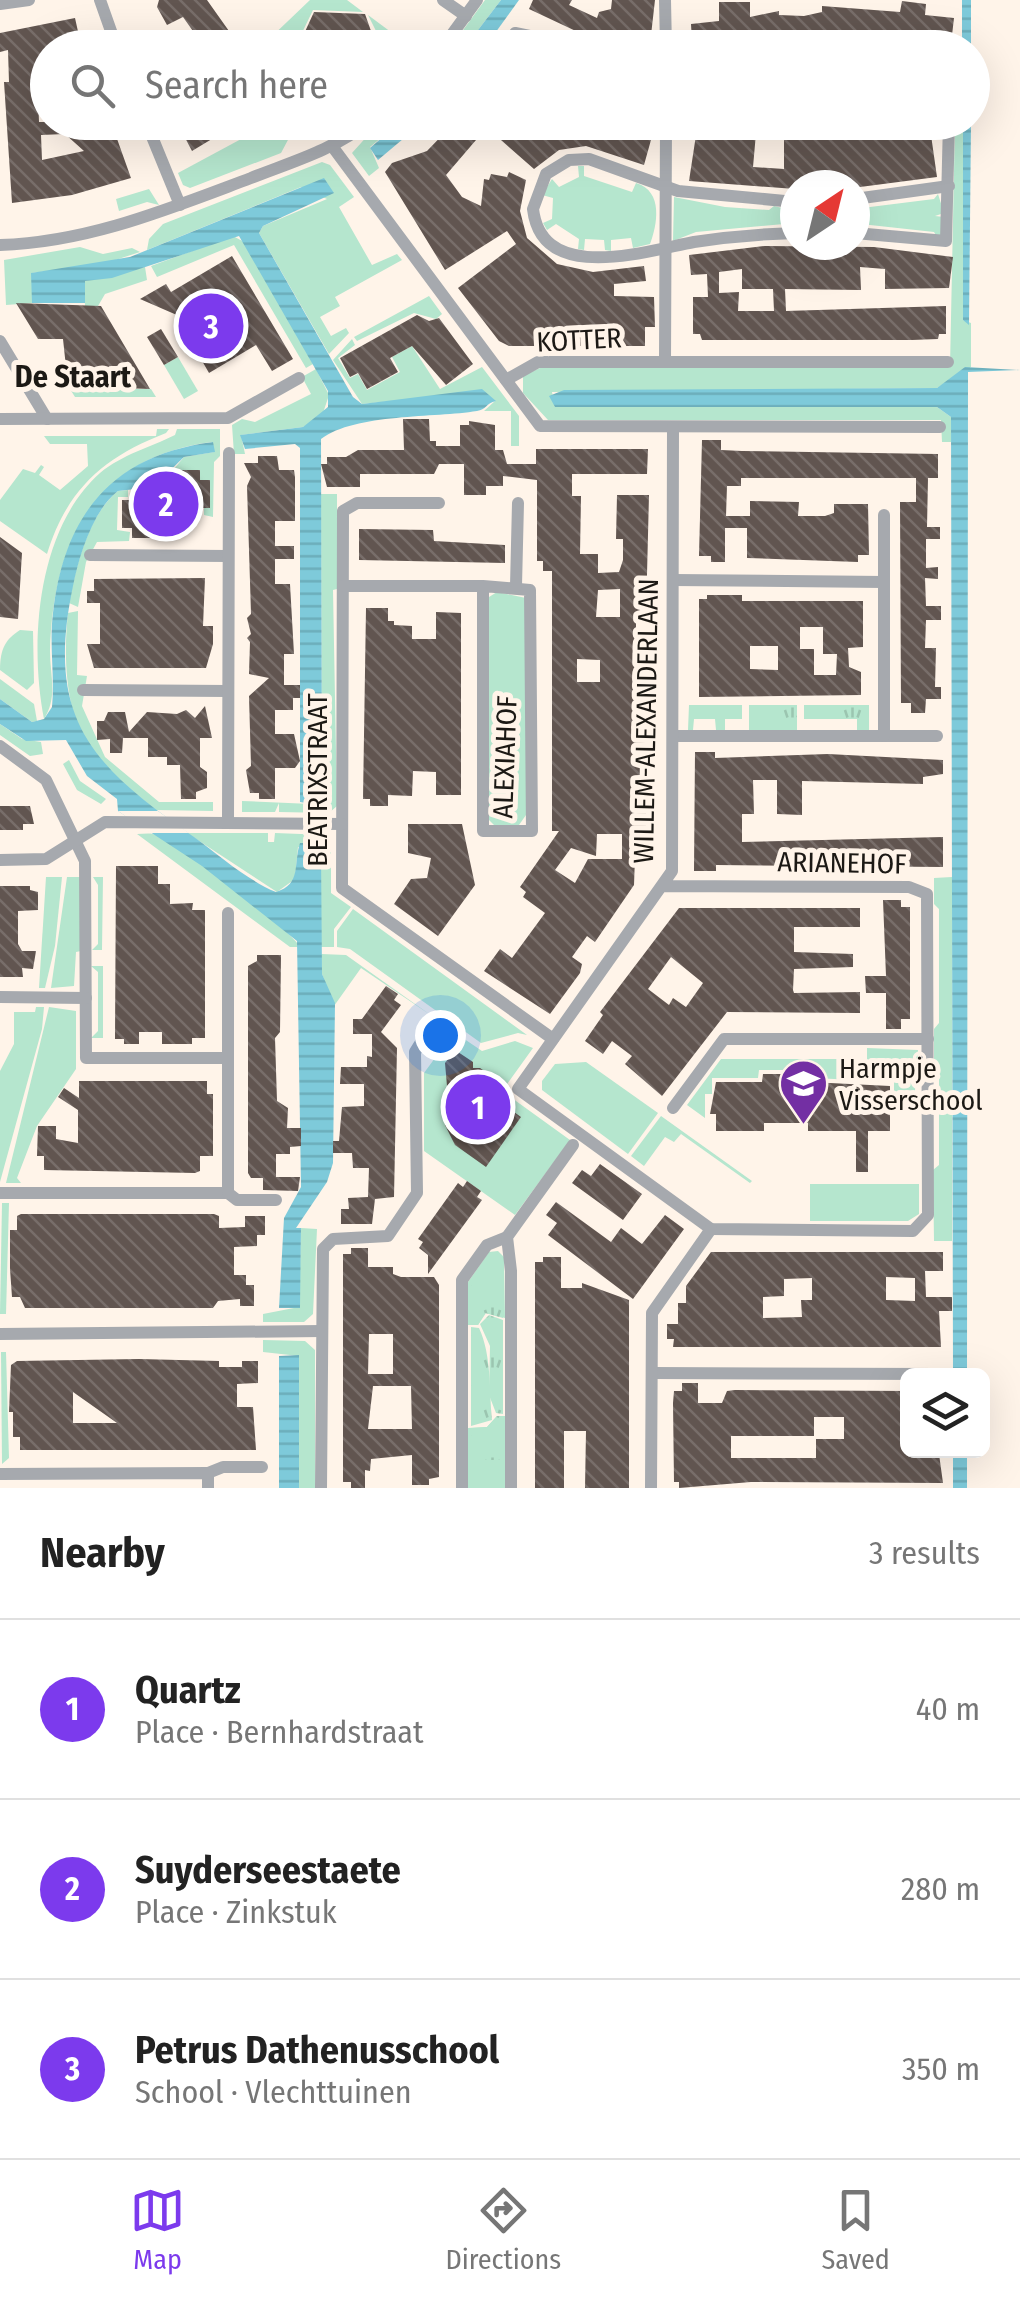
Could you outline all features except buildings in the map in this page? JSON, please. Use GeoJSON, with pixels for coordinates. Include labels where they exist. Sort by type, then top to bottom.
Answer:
{"type":"FeatureCollection","features":[{"type":"Feature","properties":{"kind":"street"},"geometry":{"type":"LineString","coordinates":[[0,4],[29,0]]}},
{"type":"Feature","properties":{"kind":"street"},"geometry":{"type":"LineString","coordinates":[[100,0],[111,30]]}},
{"type":"Feature","properties":{"kind":"street"},"geometry":{"type":"LineString","coordinates":[[442,0],[466,16]]}},
{"type":"Feature","properties":{"kind":"street"},"geometry":{"type":"LineString","coordinates":[[456,30],[477,0]]}},
{"type":"Feature","properties":{"kind":"street"},"geometry":{"type":"LineString","coordinates":[[666,0],[666,30]]}},
{"type":"Feature","properties":{"kind":"street"},"geometry":{"type":"LineString","coordinates":[[153,140],[180,205]]}},
{"type":"Feature","properties":{"kind":"street"},"geometry":{"type":"LineString","coordinates":[[0,245],[104,230],[180,205],[341,140]]}},
{"type":"Feature","properties":{"kind":"street"},"geometry":{"type":"LineString","coordinates":[[665,362],[666,140]]}},
{"type":"Feature","properties":{"kind":"street"},"geometry":{"type":"LineString","coordinates":[[870,235],[942,242],[949,234],[949,140]]}},
{"type":"Feature","properties":{"kind":"street","name":"KOTTER"},"geometry":{"type":"LineString","coordinates":[[332,146],[506,380],[535,362],[948,362]]}},
{"type":"Feature","properties":{"kind":"street"},"geometry":{"type":"LineString","coordinates":[[780,201],[714,196],[665,186],[599,162],[576,159],[546,174],[533,209],[540,232],[566,252],[612,257],[780,235]]}},
{"type":"Feature","properties":{"kind":"street"},"geometry":{"type":"LineString","coordinates":[[870,197],[949,186]]}},
{"type":"Feature","properties":{"kind":"street"},"geometry":{"type":"LineString","coordinates":[[0,341],[47,418]]}},
{"type":"Feature","properties":{"kind":"street"},"geometry":{"type":"LineString","coordinates":[[0,418],[228,418],[300,378]]}},
{"type":"Feature","properties":{"kind":"street"},"geometry":{"type":"LineString","coordinates":[[506,380],[540,426],[940,427]]}},
{"type":"Feature","properties":{"kind":"street","name":"WILLEM-ALEXANDERLAAN"},"geometry":{"type":"LineString","coordinates":[[673,426],[672,871],[518,1089],[711,1229]]}},
{"type":"Feature","properties":{"kind":"street"},"geometry":{"type":"LineString","coordinates":[[228,822],[229,453]]}},
{"type":"Feature","properties":{"kind":"street","name":"ALEXIAHOF"},"geometry":{"type":"LineString","coordinates":[[483,586],[483,831],[532,831],[531,596],[528,588],[516,586],[518,502]]}},
{"type":"Feature","properties":{"kind":"street","name":"BEATRIXSTRAAT"},"geometry":{"type":"LineString","coordinates":[[439,504],[357,503],[345,508],[342,888],[552,1040]]}},
{"type":"Feature","properties":{"kind":"street"},"geometry":{"type":"LineString","coordinates":[[884,515],[884,736]]}},
{"type":"Feature","properties":{"kind":"street"},"geometry":{"type":"LineString","coordinates":[[90,555],[228,556]]}},
{"type":"Feature","properties":{"kind":"street"},"geometry":{"type":"LineString","coordinates":[[673,580],[884,582]]}},
{"type":"Feature","properties":{"kind":"street"},"geometry":{"type":"LineString","coordinates":[[343,586],[516,586]]}},
{"type":"Feature","properties":{"kind":"street"},"geometry":{"type":"LineString","coordinates":[[83,690],[228,691]]}},
{"type":"Feature","properties":{"kind":"street"},"geometry":{"type":"LineString","coordinates":[[673,736],[937,736]]}},
{"type":"Feature","properties":{"kind":"street"},"geometry":{"type":"LineString","coordinates":[[0,746],[44,778],[86,868],[86,1058],[228,1058]]}},
{"type":"Feature","properties":{"kind":"street"},"geometry":{"type":"LineString","coordinates":[[0,860],[46,860],[102,822],[342,824]]}},
{"type":"Feature","properties":{"kind":"street","name":"ARIANEHOF"},"geometry":{"type":"LineString","coordinates":[[663,886],[920,888],[927,894],[928,1215],[923,1225],[913,1231],[711,1229]]}},
{"type":"Feature","properties":{"kind":"street"},"geometry":{"type":"LineString","coordinates":[[228,914],[228,1193]]}},
{"type":"Feature","properties":{"kind":"street"},"geometry":{"type":"LineString","coordinates":[[0,997],[86,998]]}},
{"type":"Feature","properties":{"kind":"street"},"geometry":{"type":"LineString","coordinates":[[321,1488],[325,1245],[338,1238],[388,1236],[414,1202],[415,1052],[433,1024]]}},
{"type":"Feature","properties":{"kind":"street"},"geometry":{"type":"LineString","coordinates":[[673,1108],[724,1038],[928,1039]]}},
{"type":"Feature","properties":{"kind":"street"},"geometry":{"type":"LineString","coordinates":[[462,1488],[462,1280],[487,1244],[506,1237],[572,1145]]}},
{"type":"Feature","properties":{"kind":"street"},"geometry":{"type":"LineString","coordinates":[[0,1192],[228,1193],[238,1200],[276,1200]]}},
{"type":"Feature","properties":{"kind":"street"},"geometry":{"type":"LineString","coordinates":[[651,1488],[654,1309],[711,1229]]}},
{"type":"Feature","properties":{"kind":"street"},"geometry":{"type":"LineString","coordinates":[[506,1237],[510,1488]]}},
{"type":"Feature","properties":{"kind":"street"},"geometry":{"type":"LineString","coordinates":[[0,1334],[322,1331]]}},
{"type":"Feature","properties":{"kind":"street"},"geometry":{"type":"LineString","coordinates":[[652,1373],[900,1374]]}},
{"type":"Feature","properties":{"kind":"street"},"geometry":{"type":"LineString","coordinates":[[0,1474],[208,1481],[223,1467],[262,1467]]}},
{"type":"Feature","properties":{"kind":"green space"},"geometry":{"type":"Polygon","coordinates":[[[310,0],[347,0],[363,12],[313,10],[303,30],[279,30],[310,0]]]}},
{"type":"Feature","properties":{"kind":"green space"},"geometry":{"type":"Polygon","coordinates":[[[485,0],[501,0],[478,30],[463,30],[485,0]]]}},
{"type":"Feature","properties":{"kind":"green space"},"geometry":{"type":"Polygon","coordinates":[[[368,15],[388,30],[376,30],[368,15]]]}},
{"type":"Feature","properties":{"kind":"green space"},"geometry":{"type":"Polygon","coordinates":[[[239,140],[288,140],[281,153],[190,188],[183,185],[178,173],[239,140]]]}},
{"type":"Feature","properties":{"kind":"green space"},"geometry":{"type":"Polygon","coordinates":[[[364,140],[378,140],[370,147],[379,168],[369,176],[352,153],[364,140]]]}},
{"type":"Feature","properties":{"kind":"green space"},"geometry":{"type":"Polygon","coordinates":[[[955,140],[963,140],[963,320],[971,323],[971,367],[937,388],[552,392],[555,407],[937,407],[951,417],[951,442],[942,442],[941,420],[548,420],[523,393],[523,376],[540,368],[950,367],[955,140]]]}},
{"type":"Feature","properties":{"kind":"green space"},"geometry":{"type":"Polygon","coordinates":[[[322,162],[330,165],[354,197],[339,207],[372,265],[397,254],[402,260],[335,297],[340,306],[320,317],[331,336],[346,328],[349,333],[329,354],[259,233],[263,226],[327,199],[301,187],[147,250],[149,239],[163,224],[322,162]]]}},
{"type":"Feature","properties":{"kind":"green space"},"geometry":{"type":"Polygon","coordinates":[[[578,166],[584,166],[584,176],[632,192],[636,183],[651,193],[656,219],[650,244],[633,248],[631,238],[611,240],[611,251],[605,250],[604,240],[585,239],[584,250],[578,249],[579,239],[556,224],[547,230],[543,223],[552,219],[553,198],[542,195],[552,179],[559,187],[579,177],[578,166]]]}},
{"type":"Feature","properties":{"kind":"green space"},"geometry":{"type":"Polygon","coordinates":[[[149,189],[159,205],[147,202],[119,211],[116,199],[149,189]]]}},
{"type":"Feature","properties":{"kind":"green space"},"geometry":{"type":"Polygon","coordinates":[[[938,194],[944,213],[935,216],[944,217],[943,234],[937,237],[934,232],[870,225],[870,207],[934,199],[938,194]]]}},
{"type":"Feature","properties":{"kind":"green space"},"geometry":{"type":"Polygon","coordinates":[[[674,197],[725,207],[780,207],[780,224],[696,232],[673,241],[674,197]]]}},
{"type":"Feature","properties":{"kind":"green space"},"geometry":{"type":"Polygon","coordinates":[[[233,236],[246,243],[313,364],[306,368],[234,245],[157,277],[151,266],[233,236]]]}},
{"type":"Feature","properties":{"kind":"green space"},"geometry":{"type":"Polygon","coordinates":[[[80,247],[103,254],[132,248],[140,252],[103,264],[32,273],[32,303],[6,305],[4,260],[80,247]]]}},
{"type":"Feature","properties":{"kind":"green space"},"geometry":{"type":"Polygon","coordinates":[[[145,267],[147,280],[105,294],[98,306],[85,306],[84,281],[145,267]]]}},
{"type":"Feature","properties":{"kind":"green space"},"geometry":{"type":"Polygon","coordinates":[[[429,296],[442,314],[436,319],[414,313],[357,341],[354,337],[429,296]]]}},
{"type":"Feature","properties":{"kind":"green space"},"geometry":{"type":"Polygon","coordinates":[[[352,339],[355,345],[338,358],[350,378],[358,374],[367,390],[400,372],[392,357],[412,346],[440,389],[482,367],[519,416],[519,446],[511,446],[511,411],[484,411],[495,401],[484,392],[362,404],[333,360],[352,339]]]}},
{"type":"Feature","properties":{"kind":"green space"},"geometry":{"type":"Polygon","coordinates":[[[178,357],[198,391],[184,399],[164,365],[178,357]]]}},
{"type":"Feature","properties":{"kind":"green space"},"geometry":{"type":"Polygon","coordinates":[[[316,369],[329,395],[322,416],[303,427],[241,435],[245,454],[234,454],[232,425],[242,419],[255,422],[311,394],[302,377],[316,369]]]}},
{"type":"Feature","properties":{"kind":"green space"},"geometry":{"type":"Polygon","coordinates":[[[70,389],[151,389],[156,397],[75,397],[70,389]]]}},
{"type":"Feature","properties":{"kind":"green space"},"geometry":{"type":"Polygon","coordinates":[[[157,429],[169,429],[106,465],[77,493],[47,554],[0,521],[0,500],[23,469],[35,473],[41,465],[44,467],[39,475],[60,490],[88,466],[87,444],[50,444],[44,436],[156,436],[157,429]]]}},
{"type":"Feature","properties":{"kind":"green space"},"geometry":{"type":"Polygon","coordinates":[[[177,429],[220,429],[220,456],[214,462],[213,517],[204,515],[204,508],[210,507],[210,481],[200,480],[200,470],[173,470],[184,457],[214,452],[212,442],[172,451],[138,466],[110,486],[88,511],[60,574],[50,651],[52,694],[44,719],[39,622],[51,555],[63,524],[79,496],[100,473],[175,435],[177,429]]]}},
{"type":"Feature","properties":{"kind":"green space"},"geometry":{"type":"Polygon","coordinates":[[[128,490],[128,497],[118,497],[117,530],[130,532],[129,541],[97,542],[86,562],[78,607],[69,603],[91,527],[118,491],[128,490]]]}},
{"type":"Feature","properties":{"kind":"green space"},"geometry":{"type":"Polygon","coordinates":[[[321,494],[337,494],[337,589],[333,590],[337,806],[329,813],[279,812],[279,803],[275,812],[242,812],[242,801],[311,804],[322,790],[321,494]]]}},
{"type":"Feature","properties":{"kind":"green space"},"geometry":{"type":"Polygon","coordinates":[[[497,592],[526,598],[526,815],[519,825],[494,825],[488,819],[489,597],[497,592]]]}},
{"type":"Feature","properties":{"kind":"green space"},"geometry":{"type":"Polygon","coordinates":[[[78,611],[77,675],[87,676],[82,706],[105,757],[159,802],[213,802],[213,811],[155,810],[96,758],[78,726],[68,688],[68,613],[78,611]]]}},
{"type":"Feature","properties":{"kind":"green space"},"geometry":{"type":"Polygon","coordinates":[[[20,630],[33,631],[34,683],[27,690],[0,670],[5,645],[20,630]]]}},
{"type":"Feature","properties":{"kind":"green space"},"geometry":{"type":"Polygon","coordinates":[[[0,679],[34,704],[37,721],[32,722],[0,699],[0,679]]]}},
{"type":"Feature","properties":{"kind":"green space"},"geometry":{"type":"Polygon","coordinates":[[[689,705],[742,705],[742,719],[725,719],[725,730],[716,730],[715,719],[694,719],[693,730],[688,730],[689,705]]]}},
{"type":"Feature","properties":{"kind":"green space"},"geometry":{"type":"Polygon","coordinates":[[[749,705],[797,705],[797,730],[749,730],[749,705]]]}},
{"type":"Feature","properties":{"kind":"green space"},"geometry":{"type":"Polygon","coordinates":[[[804,705],[869,705],[869,730],[857,730],[857,719],[804,719],[804,705]]]}},
{"type":"Feature","properties":{"kind":"green space"},"geometry":{"type":"Polygon","coordinates":[[[0,724],[22,739],[41,742],[43,754],[30,756],[0,735],[0,724]]]}},
{"type":"Feature","properties":{"kind":"green space"},"geometry":{"type":"Polygon","coordinates":[[[69,760],[80,781],[106,799],[101,804],[77,790],[63,764],[69,760]]]}},
{"type":"Feature","properties":{"kind":"green space"},"geometry":{"type":"Polygon","coordinates":[[[187,833],[268,833],[268,842],[274,842],[275,833],[327,835],[331,843],[331,893],[351,907],[334,929],[334,947],[321,947],[320,848],[298,847],[295,879],[277,892],[187,833]]]}},
{"type":"Feature","properties":{"kind":"green space"},"geometry":{"type":"Polygon","coordinates":[[[137,834],[153,834],[183,851],[254,904],[300,947],[290,947],[137,834]]]}},
{"type":"Feature","properties":{"kind":"green space"},"geometry":{"type":"Polygon","coordinates":[[[46,877],[62,877],[55,946],[45,988],[39,988],[46,877]]]}},
{"type":"Feature","properties":{"kind":"green space"},"geometry":{"type":"Polygon","coordinates":[[[67,877],[81,877],[81,951],[76,952],[74,986],[51,988],[67,877]]]}},
{"type":"Feature","properties":{"kind":"green space"},"geometry":{"type":"Polygon","coordinates":[[[93,877],[103,877],[102,950],[92,950],[98,944],[98,885],[93,877]]]}},
{"type":"Feature","properties":{"kind":"green space"},"geometry":{"type":"Polygon","coordinates":[[[952,877],[952,1241],[934,1241],[933,1170],[939,1165],[939,1066],[934,1061],[934,1029],[939,1023],[939,909],[934,904],[934,878],[952,877]]]}},
{"type":"Feature","properties":{"kind":"green space"},"geometry":{"type":"Polygon","coordinates":[[[353,909],[527,1035],[518,1033],[481,1043],[350,949],[337,947],[337,931],[353,909]]]}},
{"type":"Feature","properties":{"kind":"green space"},"geometry":{"type":"Polygon","coordinates":[[[321,954],[346,955],[432,1016],[361,968],[334,1006],[322,974],[321,954]]]}},
{"type":"Feature","properties":{"kind":"green space"},"geometry":{"type":"Polygon","coordinates":[[[91,966],[103,966],[103,1038],[91,1038],[98,1031],[98,972],[91,966]]]}},
{"type":"Feature","properties":{"kind":"green space"},"geometry":{"type":"Polygon","coordinates":[[[36,1007],[44,1007],[42,1029],[0,1182],[0,1071],[14,1044],[14,1012],[35,1012],[36,1007]]]}},
{"type":"Feature","properties":{"kind":"green space"},"geometry":{"type":"Polygon","coordinates":[[[49,1007],[76,1011],[76,1069],[37,1126],[17,1178],[21,1183],[6,1183],[49,1007]]]}},
{"type":"Feature","properties":{"kind":"green space"},"geometry":{"type":"Polygon","coordinates":[[[454,1032],[482,1051],[515,1041],[533,1048],[502,1091],[570,1140],[515,1215],[424,1151],[424,1073],[454,1032]]]}},
{"type":"Feature","properties":{"kind":"green space"},"geometry":{"type":"Polygon","coordinates":[[[867,1048],[918,1050],[914,1104],[894,1104],[894,1082],[814,1078],[813,1070],[759,1070],[758,1078],[712,1078],[712,1094],[705,1094],[705,1118],[687,1105],[721,1059],[867,1059],[867,1048]]]}},
{"type":"Feature","properties":{"kind":"green space"},"geometry":{"type":"Polygon","coordinates":[[[586,1062],[658,1113],[628,1154],[542,1090],[542,1081],[555,1064],[586,1062]]]}},
{"type":"Feature","properties":{"kind":"green space"},"geometry":{"type":"Polygon","coordinates":[[[661,1116],[752,1181],[681,1134],[674,1142],[665,1137],[644,1166],[631,1156],[661,1116]]]}},
{"type":"Feature","properties":{"kind":"green space"},"geometry":{"type":"Polygon","coordinates":[[[810,1184],[919,1184],[919,1214],[908,1221],[810,1221],[810,1184]]]}},
{"type":"Feature","properties":{"kind":"green space"},"geometry":{"type":"Polygon","coordinates":[[[2,1203],[9,1203],[6,1314],[0,1314],[2,1203]]]}},
{"type":"Feature","properties":{"kind":"green space"},"geometry":{"type":"Polygon","coordinates":[[[301,1228],[317,1229],[313,1314],[304,1322],[263,1322],[263,1314],[299,1307],[301,1228]]]}},
{"type":"Feature","properties":{"kind":"green space"},"geometry":{"type":"Polygon","coordinates":[[[498,1251],[504,1257],[505,1318],[486,1313],[478,1325],[468,1325],[468,1282],[489,1252],[498,1251]]]}},
{"type":"Feature","properties":{"kind":"green space"},"geometry":{"type":"Polygon","coordinates":[[[471,1282],[502,1282],[503,1318],[485,1313],[478,1325],[471,1325],[471,1282]]]}},
{"type":"Feature","properties":{"kind":"green space"},"geometry":{"type":"Polygon","coordinates":[[[489,1315],[503,1320],[503,1414],[496,1413],[489,1395],[490,1346],[480,1324],[489,1315]]]}},
{"type":"Feature","properties":{"kind":"green space"},"geometry":{"type":"Polygon","coordinates":[[[471,1327],[479,1328],[486,1350],[492,1420],[471,1426],[471,1327]]]}},
{"type":"Feature","properties":{"kind":"green space"},"geometry":{"type":"Polygon","coordinates":[[[263,1340],[305,1341],[315,1350],[315,1488],[299,1488],[299,1356],[263,1352],[263,1340]]]}},
{"type":"Feature","properties":{"kind":"green space"},"geometry":{"type":"Polygon","coordinates":[[[1,1352],[6,1352],[9,1458],[2,1464],[1,1352]]]}},
{"type":"Feature","properties":{"kind":"green space"},"geometry":{"type":"Polygon","coordinates":[[[497,1416],[505,1416],[505,1488],[468,1488],[468,1428],[487,1427],[497,1416]]]}},
{"type":"Feature","properties":{"kind":"green space"},"geometry":{"type":"Polygon","coordinates":[[[497,1416],[503,1416],[503,1460],[471,1460],[471,1428],[487,1427],[497,1416]]]}},
{"type":"Feature","properties":{"kind":"water"},"geometry":{"type":"Polygon","coordinates":[[[501,0],[519,0],[497,30],[478,30],[501,0]]]}},
{"type":"Feature","properties":{"kind":"water"},"geometry":{"type":"Polygon","coordinates":[[[962,0],[971,0],[971,30],[962,30],[962,0]]]}},
{"type":"Feature","properties":{"kind":"water"},"geometry":{"type":"Polygon","coordinates":[[[379,140],[402,140],[378,160],[370,148],[379,140]]]}},
{"type":"Feature","properties":{"kind":"water"},"geometry":{"type":"Polygon","coordinates":[[[963,140],[971,140],[969,325],[963,320],[963,140]]]}},
{"type":"Feature","properties":{"kind":"water"},"geometry":{"type":"Polygon","coordinates":[[[324,178],[334,193],[263,226],[259,233],[353,397],[362,404],[482,389],[496,401],[477,411],[354,425],[321,439],[322,790],[311,804],[300,802],[300,448],[295,444],[245,449],[240,435],[303,427],[328,407],[328,391],[239,236],[112,278],[85,281],[85,303],[32,303],[31,273],[130,257],[324,178]]]}},
{"type":"Feature","properties":{"kind":"water"},"geometry":{"type":"Polygon","coordinates":[[[965,367],[1020,370],[968,372],[967,1368],[953,1368],[951,417],[937,407],[555,407],[549,396],[564,390],[937,388],[965,367]]]}},
{"type":"Feature","properties":{"kind":"water"},"geometry":{"type":"Polygon","coordinates":[[[213,442],[215,452],[184,457],[153,487],[118,491],[101,510],[83,548],[73,586],[66,632],[66,671],[72,705],[84,734],[103,761],[158,811],[234,867],[276,892],[293,879],[300,843],[314,843],[321,851],[322,974],[335,1003],[333,1163],[327,1182],[296,1228],[301,1228],[300,1308],[279,1308],[284,1218],[301,1187],[297,941],[202,866],[118,811],[117,799],[87,776],[66,740],[26,741],[0,724],[0,699],[32,722],[44,719],[52,707],[52,625],[59,578],[68,547],[99,496],[147,460],[213,442]]]}},
{"type":"Feature","properties":{"kind":"water"},"geometry":{"type":"Polygon","coordinates":[[[299,1355],[299,1488],[279,1488],[279,1356],[299,1355]]]}},
{"type":"Feature","properties":{"kind":"water"},"geometry":{"type":"Polygon","coordinates":[[[953,1458],[967,1458],[967,1488],[953,1488],[953,1458]]]}},
{"type":"Feature","properties":{"kind":"pier"},"geometry":{"type":"Polygon","coordinates":[[[118,811],[158,811],[189,833],[150,833],[118,811]]]}},
{"type":"Feature","properties":{"kind":"place","name":"Petrus Dathenusschool"},"geometry":{"type":"Point","coordinates":[211,326]}},
{"type":"Feature","properties":{"kind":"place","name":"Suyderseestaete"},"geometry":{"type":"Point","coordinates":[166,504]}},
{"type":"Feature","properties":{"kind":"place","name":"Quartz"},"geometry":{"type":"Point","coordinates":[478,1107]}},
{"type":"Feature","properties":{"kind":"place","name":"Harmpje Visserschool"},"geometry":{"type":"Point","coordinates":[804,1126]}},
{"type":"Feature","properties":{"kind":"district","name":"De Staart"},"geometry":{"type":"Point","coordinates":[73,377]}}]}
